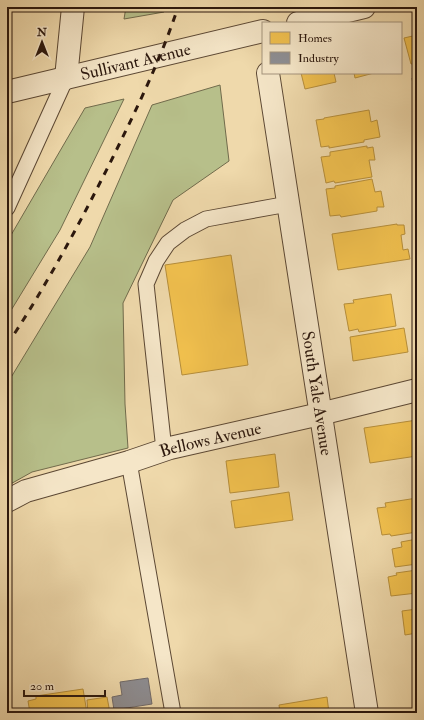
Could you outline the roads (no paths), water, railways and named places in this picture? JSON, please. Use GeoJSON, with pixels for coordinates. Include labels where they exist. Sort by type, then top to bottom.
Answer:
{"type":"FeatureCollection","features":[{"type":"Feature","properties":{"kind":"street"},"geometry":{"type":"LineString","coordinates":[[66,78],[73,7]]}},
{"type":"Feature","properties":{"kind":"street"},"geometry":{"type":"LineString","coordinates":[[302,22],[364,7]]}},
{"type":"Feature","properties":{"kind":"street","name":"Sullivant Avenue"},"geometry":{"type":"LineString","coordinates":[[7,92],[262,35]]}},
{"type":"Feature","properties":{"kind":"street","name":"South Yale Avenue"},"geometry":{"type":"LineString","coordinates":[[268,74],[367,713]]}},
{"type":"Feature","properties":{"kind":"street","name":"Bellows Avenue"},"geometry":{"type":"LineString","coordinates":[[7,501],[26,491],[129,462],[164,450],[417,390]]}},
{"type":"Feature","properties":{"kind":"lane"},"geometry":{"type":"LineString","coordinates":[[7,208],[66,78]]}},
{"type":"Feature","properties":{"kind":"lane"},"geometry":{"type":"LineString","coordinates":[[164,450],[146,284],[156,261],[168,243],[185,230],[206,219],[288,204]]}},
{"type":"Feature","properties":{"kind":"lane"},"geometry":{"type":"LineString","coordinates":[[129,462],[173,713]]}},
{"type":"Feature","properties":{"kind":"railway"},"geometry":{"type":"LineString","coordinates":[[7,345],[50,276],[101,181],[148,83],[178,7]]}}]}
